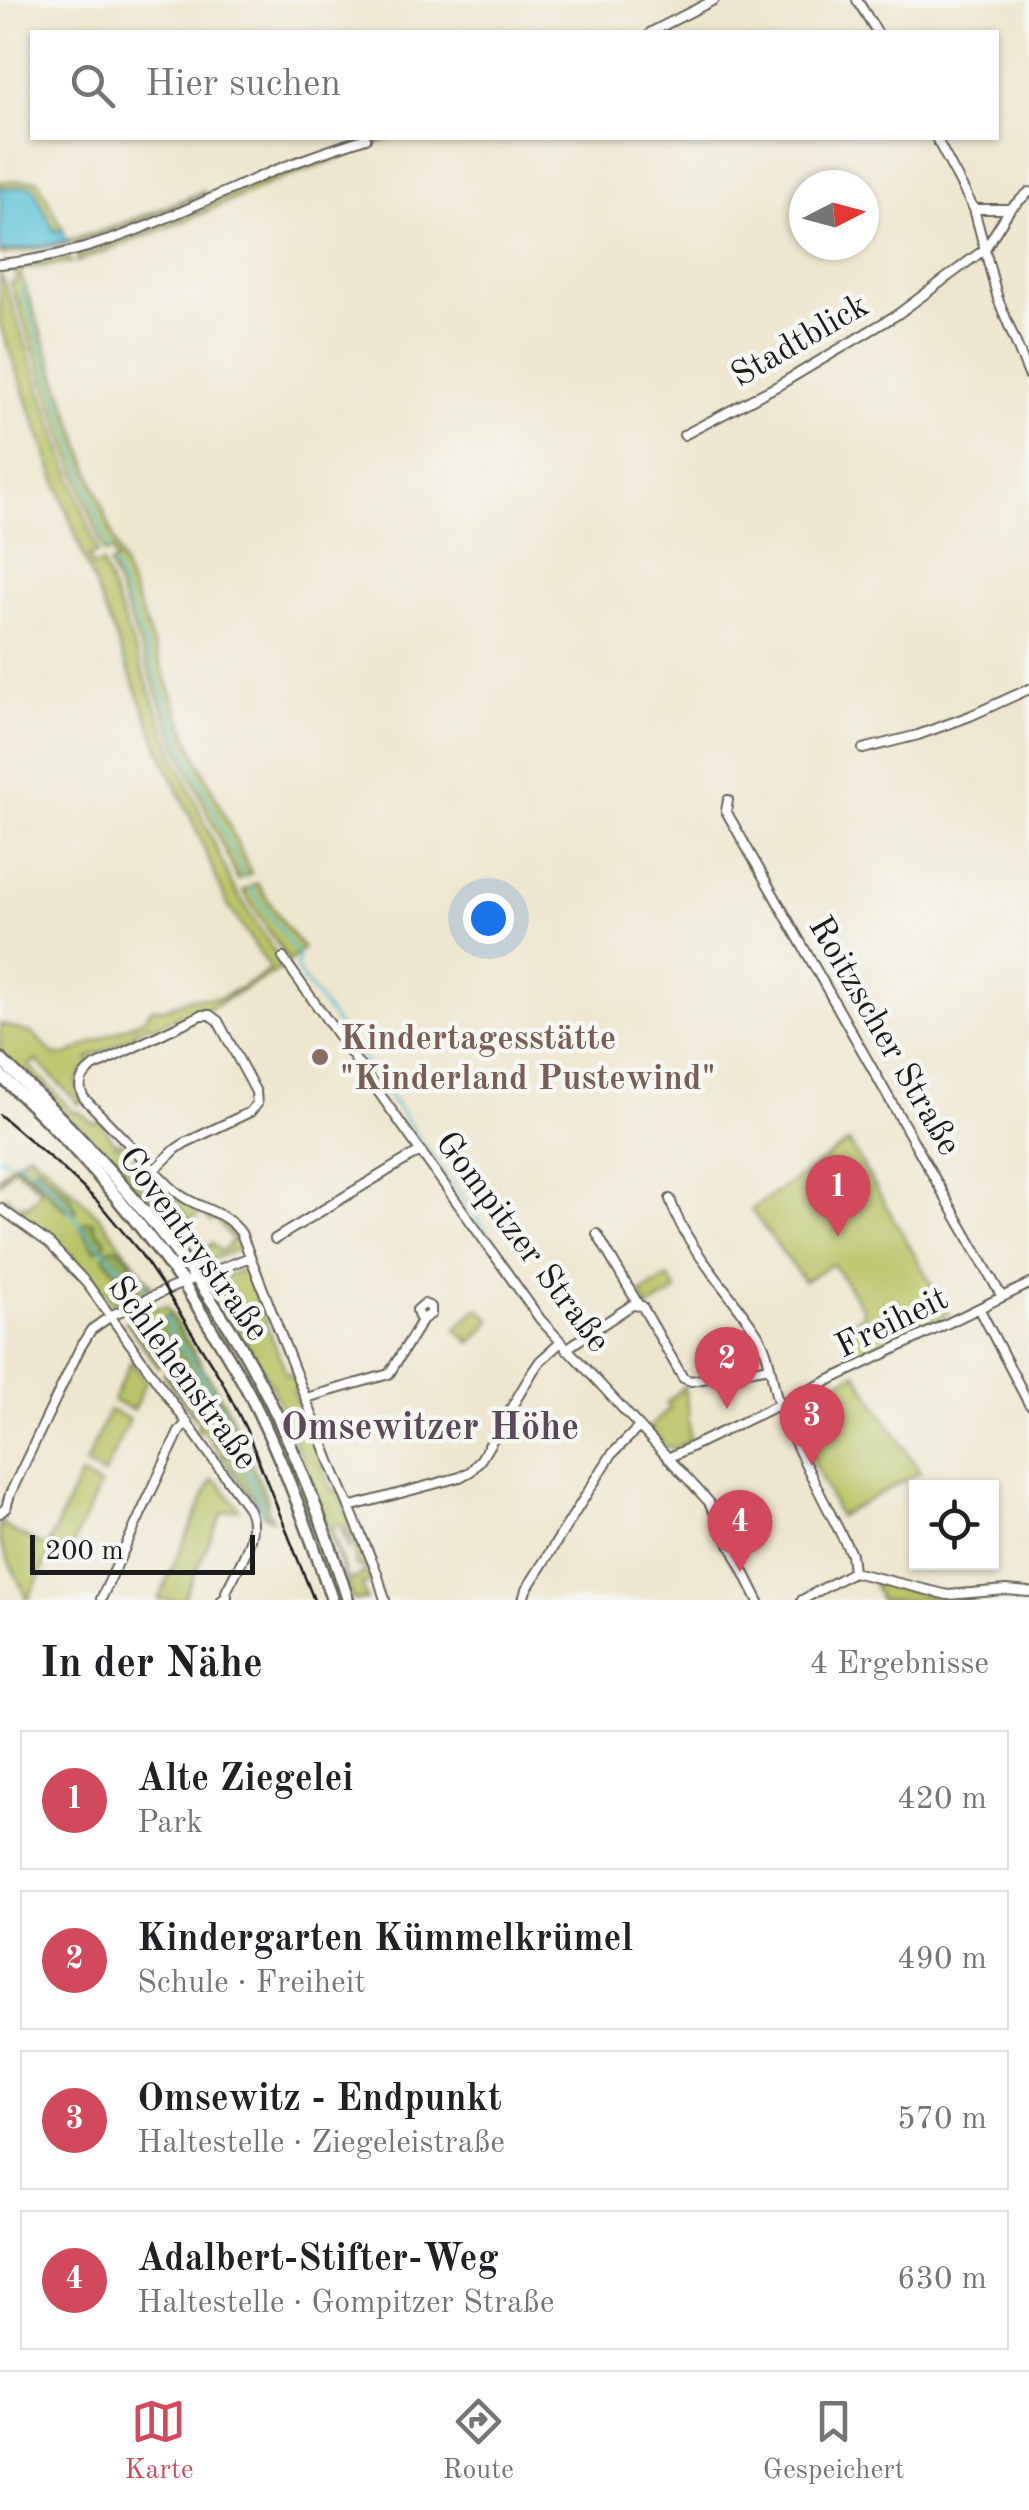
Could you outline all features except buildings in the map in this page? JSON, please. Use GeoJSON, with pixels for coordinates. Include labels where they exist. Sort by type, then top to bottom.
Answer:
{"type":"FeatureCollection","features":[{"type":"Feature","properties":{"kind":"highway","name":"Coventrystraße"},"geometry":{"type":"LineString","coordinates":[[0,1059],[114,1174],[196,1278]]}},
{"type":"Feature","properties":{"kind":"highway","name":"Coventrystraße"},"geometry":{"type":"LineString","coordinates":[[0,1075],[106,1184],[183,1284]]}},
{"type":"Feature","properties":{"kind":"main road","name":"Coventrystraße"},"geometry":{"type":"LineString","coordinates":[[196,1278],[238,1342],[290,1443],[348,1600]]}},
{"type":"Feature","properties":{"kind":"main road","name":"Coventrystraße"},"geometry":{"type":"LineString","coordinates":[[183,1284],[226,1350],[271,1438],[298,1501],[332,1600]]}},
{"type":"Feature","properties":{"kind":"street"},"geometry":{"type":"LineString","coordinates":[[655,30],[714,0]]}},
{"type":"Feature","properties":{"kind":"street"},"geometry":{"type":"LineString","coordinates":[[857,0],[875,30]]}},
{"type":"Feature","properties":{"kind":"street"},"geometry":{"type":"LineString","coordinates":[[0,264],[108,242],[259,176],[360,140]]}},
{"type":"Feature","properties":{"kind":"street"},"geometry":{"type":"LineString","coordinates":[[937,140],[974,209],[998,299],[1029,374]]}},
{"type":"Feature","properties":{"kind":"street"},"geometry":{"type":"LineString","coordinates":[[985,249],[1010,208],[1029,192]]}},
{"type":"Feature","properties":{"kind":"street"},"geometry":{"type":"LineString","coordinates":[[974,209],[1010,208]]}},
{"type":"Feature","properties":{"kind":"street","name":"Stadtblick"},"geometry":{"type":"LineString","coordinates":[[684,435],[780,385],[898,314],[985,249]]}},
{"type":"Feature","properties":{"kind":"street"},"geometry":{"type":"LineString","coordinates":[[863,749],[918,735],[1029,689]]}},
{"type":"Feature","properties":{"kind":"street","name":"Roitzscher Straße"},"geometry":{"type":"LineString","coordinates":[[728,800],[726,811],[1002,1297]]}},
{"type":"Feature","properties":{"kind":"street","name":"Gompitzer Straße"},"geometry":{"type":"LineString","coordinates":[[283,958],[540,1319],[709,1502],[758,1600]]}},
{"type":"Feature","properties":{"kind":"street"},"geometry":{"type":"LineString","coordinates":[[154,1170],[176,1149],[250,1112],[257,1104],[256,1092],[218,1022],[210,1015],[202,1015],[93,1067],[80,1083],[84,1098],[154,1170],[187,1200],[226,1217],[241,1232],[386,1600]]}},
{"type":"Feature","properties":{"kind":"street"},"geometry":{"type":"LineString","coordinates":[[275,1239],[420,1151]]}},
{"type":"Feature","properties":{"kind":"street"},"geometry":{"type":"LineString","coordinates":[[670,1199],[675,1215],[760,1337],[779,1406],[850,1554],[853,1572]]}},
{"type":"Feature","properties":{"kind":"street","name":"Schlehenstraße"},"geometry":{"type":"LineString","coordinates":[[0,1208],[50,1244],[88,1285],[253,1516],[253,1531],[226,1592],[228,1599]]}},
{"type":"Feature","properties":{"kind":"street"},"geometry":{"type":"LineString","coordinates":[[0,1223],[9,1214]]}},
{"type":"Feature","properties":{"kind":"street"},"geometry":{"type":"LineString","coordinates":[[597,1234],[684,1378],[690,1382],[770,1366]]}},
{"type":"Feature","properties":{"kind":"street"},"geometry":{"type":"LineString","coordinates":[[0,1514],[5,1510],[3,1500],[85,1339],[102,1321],[250,1256]]}},
{"type":"Feature","properties":{"kind":"street","name":"Freiheit"},"geometry":{"type":"LineString","coordinates":[[668,1458],[1029,1284]]}},
{"type":"Feature","properties":{"kind":"street"},"geometry":{"type":"LineString","coordinates":[[348,1507],[471,1471],[540,1361],[638,1304]]}},
{"type":"Feature","properties":{"kind":"street"},"geometry":{"type":"LineString","coordinates":[[979,1308],[1029,1404]]}},
{"type":"Feature","properties":{"kind":"street"},"geometry":{"type":"LineString","coordinates":[[306,1398],[387,1376],[423,1319]]}},
{"type":"Feature","properties":{"kind":"street"},"geometry":{"type":"LineString","coordinates":[[101,1599],[187,1422]]}},
{"type":"Feature","properties":{"kind":"street"},"geometry":{"type":"LineString","coordinates":[[524,1600],[532,1580],[612,1454],[639,1428]]}},
{"type":"Feature","properties":{"kind":"street"},"geometry":{"type":"LineString","coordinates":[[802,1600],[853,1572],[948,1594],[1029,1592]]}},
{"type":"Feature","properties":{"kind":"green space"},"geometry":{"type":"Polygon","coordinates":[[[371,140],[387,140],[77,262],[77,256],[185,215],[263,179],[371,140]]]}},
{"type":"Feature","properties":{"kind":"green space"},"geometry":{"type":"Polygon","coordinates":[[[38,180],[62,228],[55,233],[33,186],[0,188],[0,182],[38,180]]]}},
{"type":"Feature","properties":{"kind":"green space"},"geometry":{"type":"Polygon","coordinates":[[[204,191],[133,224],[78,242],[0,255],[104,230],[204,191]]]}},
{"type":"Feature","properties":{"kind":"green space"},"geometry":{"type":"Polygon","coordinates":[[[69,258],[71,263],[22,269],[21,275],[190,742],[251,873],[238,880],[174,738],[109,564],[116,561],[112,551],[104,553],[10,283],[17,280],[14,270],[9,270],[11,266],[69,258]]]}},
{"type":"Feature","properties":{"kind":"green space"},"geometry":{"type":"Polygon","coordinates":[[[0,271],[98,553],[89,556],[92,566],[102,563],[169,741],[232,885],[284,967],[204,1011],[198,1013],[195,1008],[152,1028],[149,1024],[134,1032],[136,1035],[88,1058],[91,1064],[81,1072],[76,1084],[83,1101],[79,1104],[36,1060],[29,1066],[75,1113],[78,1111],[93,1123],[102,1122],[116,1145],[121,1141],[127,1148],[119,1159],[198,1256],[212,1243],[221,1252],[233,1241],[216,1219],[211,1222],[207,1213],[235,1229],[231,1232],[239,1249],[208,1261],[182,1250],[82,1130],[0,1052],[0,1024],[34,1034],[54,1055],[67,1055],[145,1018],[152,1008],[167,1008],[191,998],[220,998],[270,968],[227,904],[88,569],[0,325],[0,271]]]}},
{"type":"Feature","properties":{"kind":"green space"},"geometry":{"type":"Polygon","coordinates":[[[257,883],[303,948],[289,962],[243,891],[257,883]]]}},
{"type":"Feature","properties":{"kind":"green space"},"geometry":{"type":"Polygon","coordinates":[[[849,1142],[949,1314],[856,1360],[841,1329],[863,1315],[862,1307],[833,1264],[804,1281],[751,1210],[849,1142]]]}},
{"type":"Feature","properties":{"kind":"green space"},"geometry":{"type":"Polygon","coordinates":[[[29,1152],[101,1218],[151,1285],[148,1289],[138,1291],[113,1267],[134,1294],[112,1303],[48,1231],[43,1234],[4,1205],[6,1197],[19,1208],[23,1204],[27,1207],[41,1191],[14,1166],[0,1182],[13,1162],[67,1211],[75,1213],[70,1196],[37,1167],[32,1171],[40,1183],[16,1162],[29,1152]]]}},
{"type":"Feature","properties":{"kind":"green space"},"geometry":{"type":"Polygon","coordinates":[[[133,1155],[174,1195],[199,1209],[199,1214],[191,1221],[133,1155]]]}},
{"type":"Feature","properties":{"kind":"green space"},"geometry":{"type":"Polygon","coordinates":[[[37,1166],[70,1196],[75,1213],[45,1190],[32,1171],[37,1166]]]}},
{"type":"Feature","properties":{"kind":"green space"},"geometry":{"type":"Polygon","coordinates":[[[93,1221],[106,1240],[103,1248],[95,1250],[81,1228],[83,1223],[93,1221]]]}},
{"type":"Feature","properties":{"kind":"green space"},"geometry":{"type":"Polygon","coordinates":[[[119,1247],[138,1277],[138,1291],[134,1294],[104,1256],[108,1249],[119,1247]]]}},
{"type":"Feature","properties":{"kind":"green space"},"geometry":{"type":"Polygon","coordinates":[[[245,1269],[253,1278],[249,1280],[287,1375],[292,1374],[298,1389],[293,1391],[318,1446],[315,1448],[332,1492],[338,1490],[351,1522],[347,1524],[349,1550],[340,1524],[331,1527],[347,1579],[357,1579],[363,1572],[370,1574],[373,1581],[362,1585],[367,1600],[353,1600],[271,1384],[220,1299],[222,1281],[245,1269]]]}},
{"type":"Feature","properties":{"kind":"green space"},"geometry":{"type":"Polygon","coordinates":[[[668,1277],[677,1291],[648,1308],[640,1294],[668,1277]]]}},
{"type":"Feature","properties":{"kind":"green space"},"geometry":{"type":"Polygon","coordinates":[[[167,1306],[171,1314],[157,1323],[146,1323],[142,1318],[132,1326],[158,1367],[126,1322],[153,1308],[167,1306]]]}},
{"type":"Feature","properties":{"kind":"green space"},"geometry":{"type":"Polygon","coordinates":[[[206,1306],[278,1428],[307,1495],[343,1600],[338,1600],[286,1460],[206,1306]]]}},
{"type":"Feature","properties":{"kind":"green space"},"geometry":{"type":"Polygon","coordinates":[[[479,1308],[491,1319],[471,1343],[456,1330],[479,1308]]]}},
{"type":"Feature","properties":{"kind":"green space"},"geometry":{"type":"Polygon","coordinates":[[[171,1314],[229,1411],[272,1519],[263,1515],[221,1456],[230,1449],[228,1436],[222,1436],[213,1402],[196,1393],[146,1323],[171,1314]]]}},
{"type":"Feature","properties":{"kind":"green space"},"geometry":{"type":"Polygon","coordinates":[[[131,1361],[146,1382],[133,1410],[113,1401],[131,1361]]]}},
{"type":"Feature","properties":{"kind":"green space"},"geometry":{"type":"Polygon","coordinates":[[[165,1372],[193,1412],[199,1408],[191,1397],[196,1393],[213,1402],[222,1436],[215,1437],[217,1446],[229,1444],[230,1449],[221,1456],[203,1430],[199,1432],[196,1428],[200,1425],[165,1372]]]}},
{"type":"Feature","properties":{"kind":"green space"},"geometry":{"type":"Polygon","coordinates":[[[856,1373],[920,1472],[839,1516],[787,1407],[856,1373]]]}},
{"type":"Feature","properties":{"kind":"green space"},"geometry":{"type":"Polygon","coordinates":[[[684,1386],[690,1440],[673,1449],[649,1428],[670,1408],[666,1403],[684,1386]]]}},
{"type":"Feature","properties":{"kind":"green space"},"geometry":{"type":"Polygon","coordinates":[[[109,1410],[129,1419],[104,1475],[85,1465],[109,1410]]]}},
{"type":"Feature","properties":{"kind":"green space"},"geometry":{"type":"Polygon","coordinates":[[[80,1476],[100,1485],[69,1553],[49,1544],[80,1476]]]}},
{"type":"Feature","properties":{"kind":"green space"},"geometry":{"type":"Polygon","coordinates":[[[212,1479],[239,1509],[222,1513],[183,1600],[158,1600],[212,1479]]]}},
{"type":"Feature","properties":{"kind":"green space"},"geometry":{"type":"Polygon","coordinates":[[[0,1520],[10,1530],[52,1549],[28,1600],[0,1543],[0,1520]]]}},
{"type":"Feature","properties":{"kind":"green space"},"geometry":{"type":"Polygon","coordinates":[[[353,1526],[372,1569],[356,1566],[353,1526]]]}},
{"type":"Feature","properties":{"kind":"green space"},"geometry":{"type":"Polygon","coordinates":[[[872,1581],[949,1600],[880,1600],[872,1581]]]}},
{"type":"Feature","properties":{"kind":"water"},"geometry":{"type":"Polygon","coordinates":[[[33,186],[55,232],[62,228],[68,242],[0,252],[0,188],[33,186]]]}},
{"type":"Feature","properties":{"kind":"waterway"},"geometry":{"type":"LineString","coordinates":[[21,288],[109,550]]}},
{"type":"Feature","properties":{"kind":"waterway"},"geometry":{"type":"LineString","coordinates":[[114,565],[182,743],[244,876]]}},
{"type":"Feature","properties":{"kind":"waterway"},"geometry":{"type":"LineString","coordinates":[[250,888],[298,955],[297,970],[350,1042]]}},
{"type":"Feature","properties":{"kind":"waterway"},"geometry":{"type":"LineString","coordinates":[[359,1054],[420,1139]]}},
{"type":"Feature","properties":{"kind":"waterway"},"geometry":{"type":"LineString","coordinates":[[423,1144],[446,1176]]}},
{"type":"Feature","properties":{"kind":"waterway"},"geometry":{"type":"LineString","coordinates":[[0,1157],[7,1160]]}},
{"type":"Feature","properties":{"kind":"waterway"},"geometry":{"type":"LineString","coordinates":[[16,1160],[33,1169],[58,1194],[86,1233],[128,1276],[143,1281],[147,1287]]}},
{"type":"Feature","properties":{"kind":"waterway"},"geometry":{"type":"LineString","coordinates":[[449,1180],[472,1212]]}},
{"type":"Feature","properties":{"kind":"waterway"},"geometry":{"type":"LineString","coordinates":[[476,1217],[498,1248]]}},
{"type":"Feature","properties":{"kind":"waterway"},"geometry":{"type":"LineString","coordinates":[[501,1253],[550,1323]]}},
{"type":"Feature","properties":{"kind":"waterway"},"geometry":{"type":"LineString","coordinates":[[166,1317],[173,1341],[199,1370],[219,1407],[262,1510]]}},
{"type":"Feature","properties":{"kind":"tram line"},"geometry":{"type":"LineString","coordinates":[[0,1115],[98,1202],[166,1291],[222,1381],[246,1429],[314,1600]]}},
{"type":"Feature","properties":{"kind":"place","name":"Kindertagesstätte \"Kinderland Pustewind\""},"geometry":{"type":"Point","coordinates":[320,1057]}},
{"type":"Feature","properties":{"kind":"place","name":"Alte Ziegelei"},"geometry":{"type":"Point","coordinates":[838,1237]}},
{"type":"Feature","properties":{"kind":"place","name":"Kindergarten Kümmelkrümel"},"geometry":{"type":"Point","coordinates":[727,1409]}},
{"type":"Feature","properties":{"kind":"place","name":"Omsewitz - Endpunkt"},"geometry":{"type":"Point","coordinates":[812,1466]}},
{"type":"Feature","properties":{"kind":"place","name":"Adalbert-Stifter-Weg"},"geometry":{"type":"Point","coordinates":[740,1572]}},
{"type":"Feature","properties":{"kind":"district","name":"Omsewitzer Höhe"},"geometry":{"type":"Point","coordinates":[430,1426]}}]}
